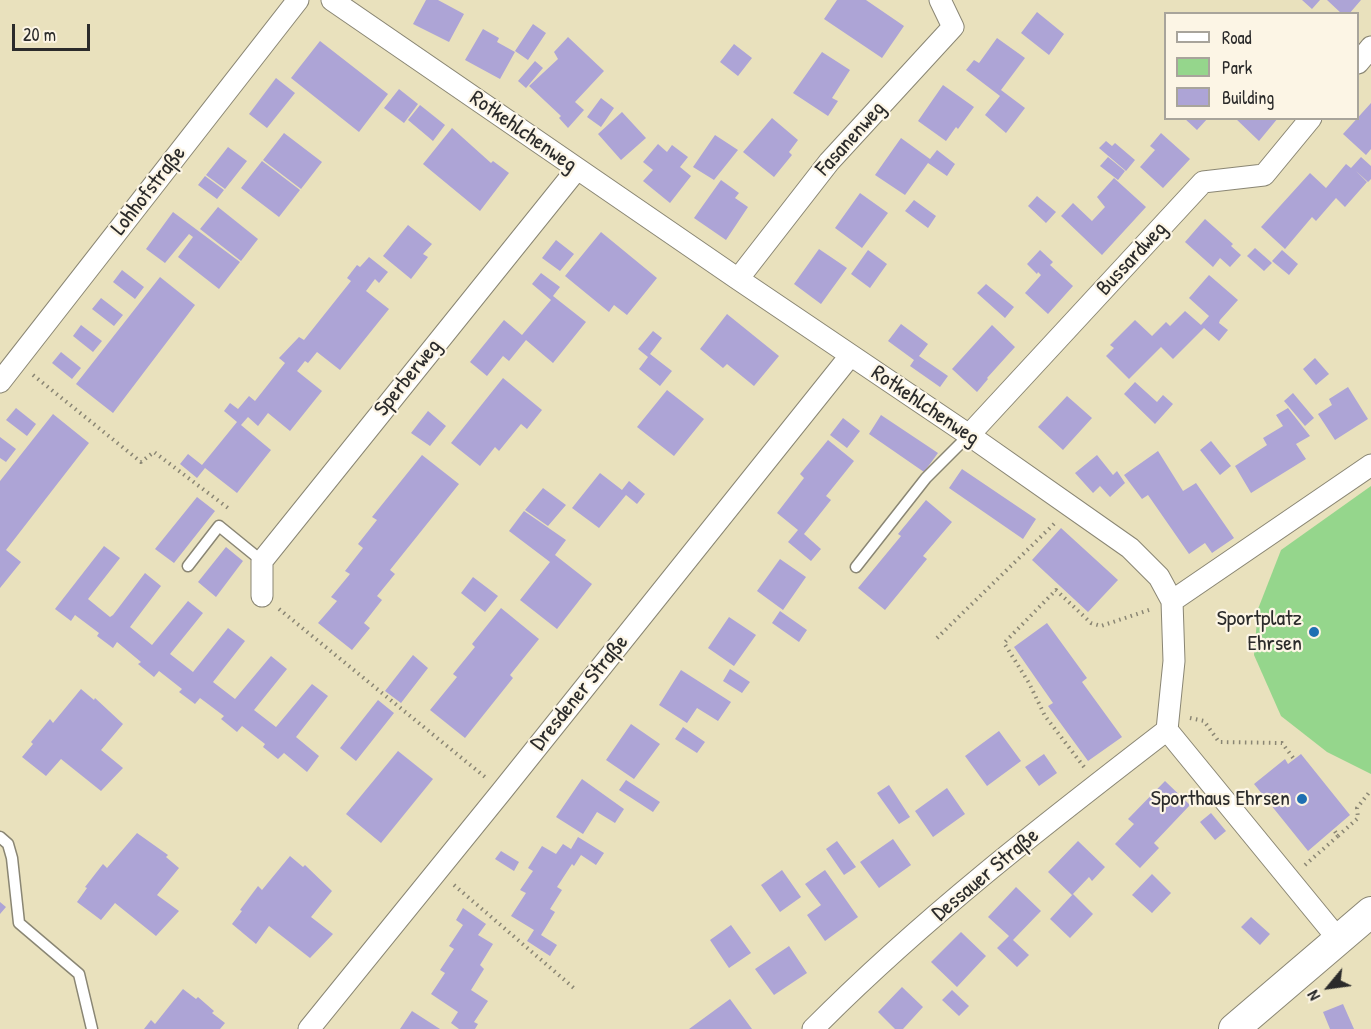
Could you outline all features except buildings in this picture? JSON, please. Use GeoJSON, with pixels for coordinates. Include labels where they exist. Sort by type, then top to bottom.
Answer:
{"type":"FeatureCollection","features":[{"type":"Feature","properties":{"kind":"main road"},"geometry":{"type":"LineString","coordinates":[[1234,1029],[1371,912]]}},
{"type":"Feature","properties":{"kind":"street","name":"Lohhofstraße"},"geometry":{"type":"LineString","coordinates":[[0,382],[298,0]]}},
{"type":"Feature","properties":{"kind":"street","name":"Rotkehlchenweg"},"geometry":{"type":"LineString","coordinates":[[332,0],[850,356],[969,435],[1130,548],[1159,577],[1172,602],[1174,661],[1168,721]]}},
{"type":"Feature","properties":{"kind":"street","name":"Fasanenweg"},"geometry":{"type":"LineString","coordinates":[[738,279],[829,162],[953,27],[940,0]]}},
{"type":"Feature","properties":{"kind":"street"},"geometry":{"type":"LineString","coordinates":[[1359,62],[1371,47]]}},
{"type":"Feature","properties":{"kind":"street","name":"Bussardweg"},"geometry":{"type":"LineString","coordinates":[[969,435],[1203,182],[1264,175],[1309,120]]}},
{"type":"Feature","properties":{"kind":"street","name":"Sperberweg"},"geometry":{"type":"LineString","coordinates":[[262,561],[577,169]]}},
{"type":"Feature","properties":{"kind":"street","name":"Dresdener Straße"},"geometry":{"type":"LineString","coordinates":[[309,1029],[850,356]]}},
{"type":"Feature","properties":{"kind":"street"},"geometry":{"type":"LineString","coordinates":[[1172,602],[1371,465]]}},
{"type":"Feature","properties":{"kind":"street"},"geometry":{"type":"LineString","coordinates":[[262,561],[262,596]]}},
{"type":"Feature","properties":{"kind":"street"},"geometry":{"type":"LineString","coordinates":[[1168,721],[1288,879],[1339,940]]}},
{"type":"Feature","properties":{"kind":"street","name":"Dessauer Straße"},"geometry":{"type":"LineString","coordinates":[[813,1029],[863,979],[961,894],[1097,784],[1168,721]]}},
{"type":"Feature","properties":{"kind":"lane"},"geometry":{"type":"LineString","coordinates":[[856,567],[926,478],[969,435]]}},
{"type":"Feature","properties":{"kind":"lane"},"geometry":{"type":"LineString","coordinates":[[188,566],[219,526],[262,561]]}},
{"type":"Feature","properties":{"kind":"lane"},"geometry":{"type":"LineString","coordinates":[[0,837],[8,844],[12,858],[19,923],[79,974],[92,1029]]}},
{"type":"Feature","properties":{"kind":"path"},"geometry":{"type":"LineString","coordinates":[[16,361],[141,462],[154,452],[228,509]]}},
{"type":"Feature","properties":{"kind":"path"},"geometry":{"type":"LineString","coordinates":[[937,638],[1072,507]]}},
{"type":"Feature","properties":{"kind":"path"},"geometry":{"type":"LineString","coordinates":[[1097,784],[1045,716],[1029,682],[1004,643],[1056,590],[1091,623],[1101,626],[1172,602]]}},
{"type":"Feature","properties":{"kind":"path"},"geometry":{"type":"LineString","coordinates":[[262,596],[502,791]]}},
{"type":"Feature","properties":{"kind":"path"},"geometry":{"type":"LineString","coordinates":[[1168,721],[1204,721],[1219,742],[1282,743],[1294,759]]}},
{"type":"Feature","properties":{"kind":"path"},"geometry":{"type":"LineString","coordinates":[[1288,879],[1358,818],[1357,808],[1371,790]]}},
{"type":"Feature","properties":{"kind":"path"},"geometry":{"type":"LineString","coordinates":[[1334,830],[1338,836]]}},
{"type":"Feature","properties":{"kind":"path"},"geometry":{"type":"LineString","coordinates":[[437,871],[575,989]]}},
{"type":"Feature","properties":{"kind":"green space","name":"Sportplatz Ehrsen"},"geometry":{"type":"Polygon","coordinates":[[[1371,486],[1371,774],[1327,752],[1281,716],[1254,655],[1258,609],[1281,550],[1371,486]]]}},
{"type":"Feature","properties":{"kind":"place","name":"Sportplatz Ehrsen"},"geometry":{"type":"Point","coordinates":[1314,632]}},
{"type":"Feature","properties":{"kind":"place","name":"Sporthaus Ehrsen"},"geometry":{"type":"Point","coordinates":[1302,799]}}]}
